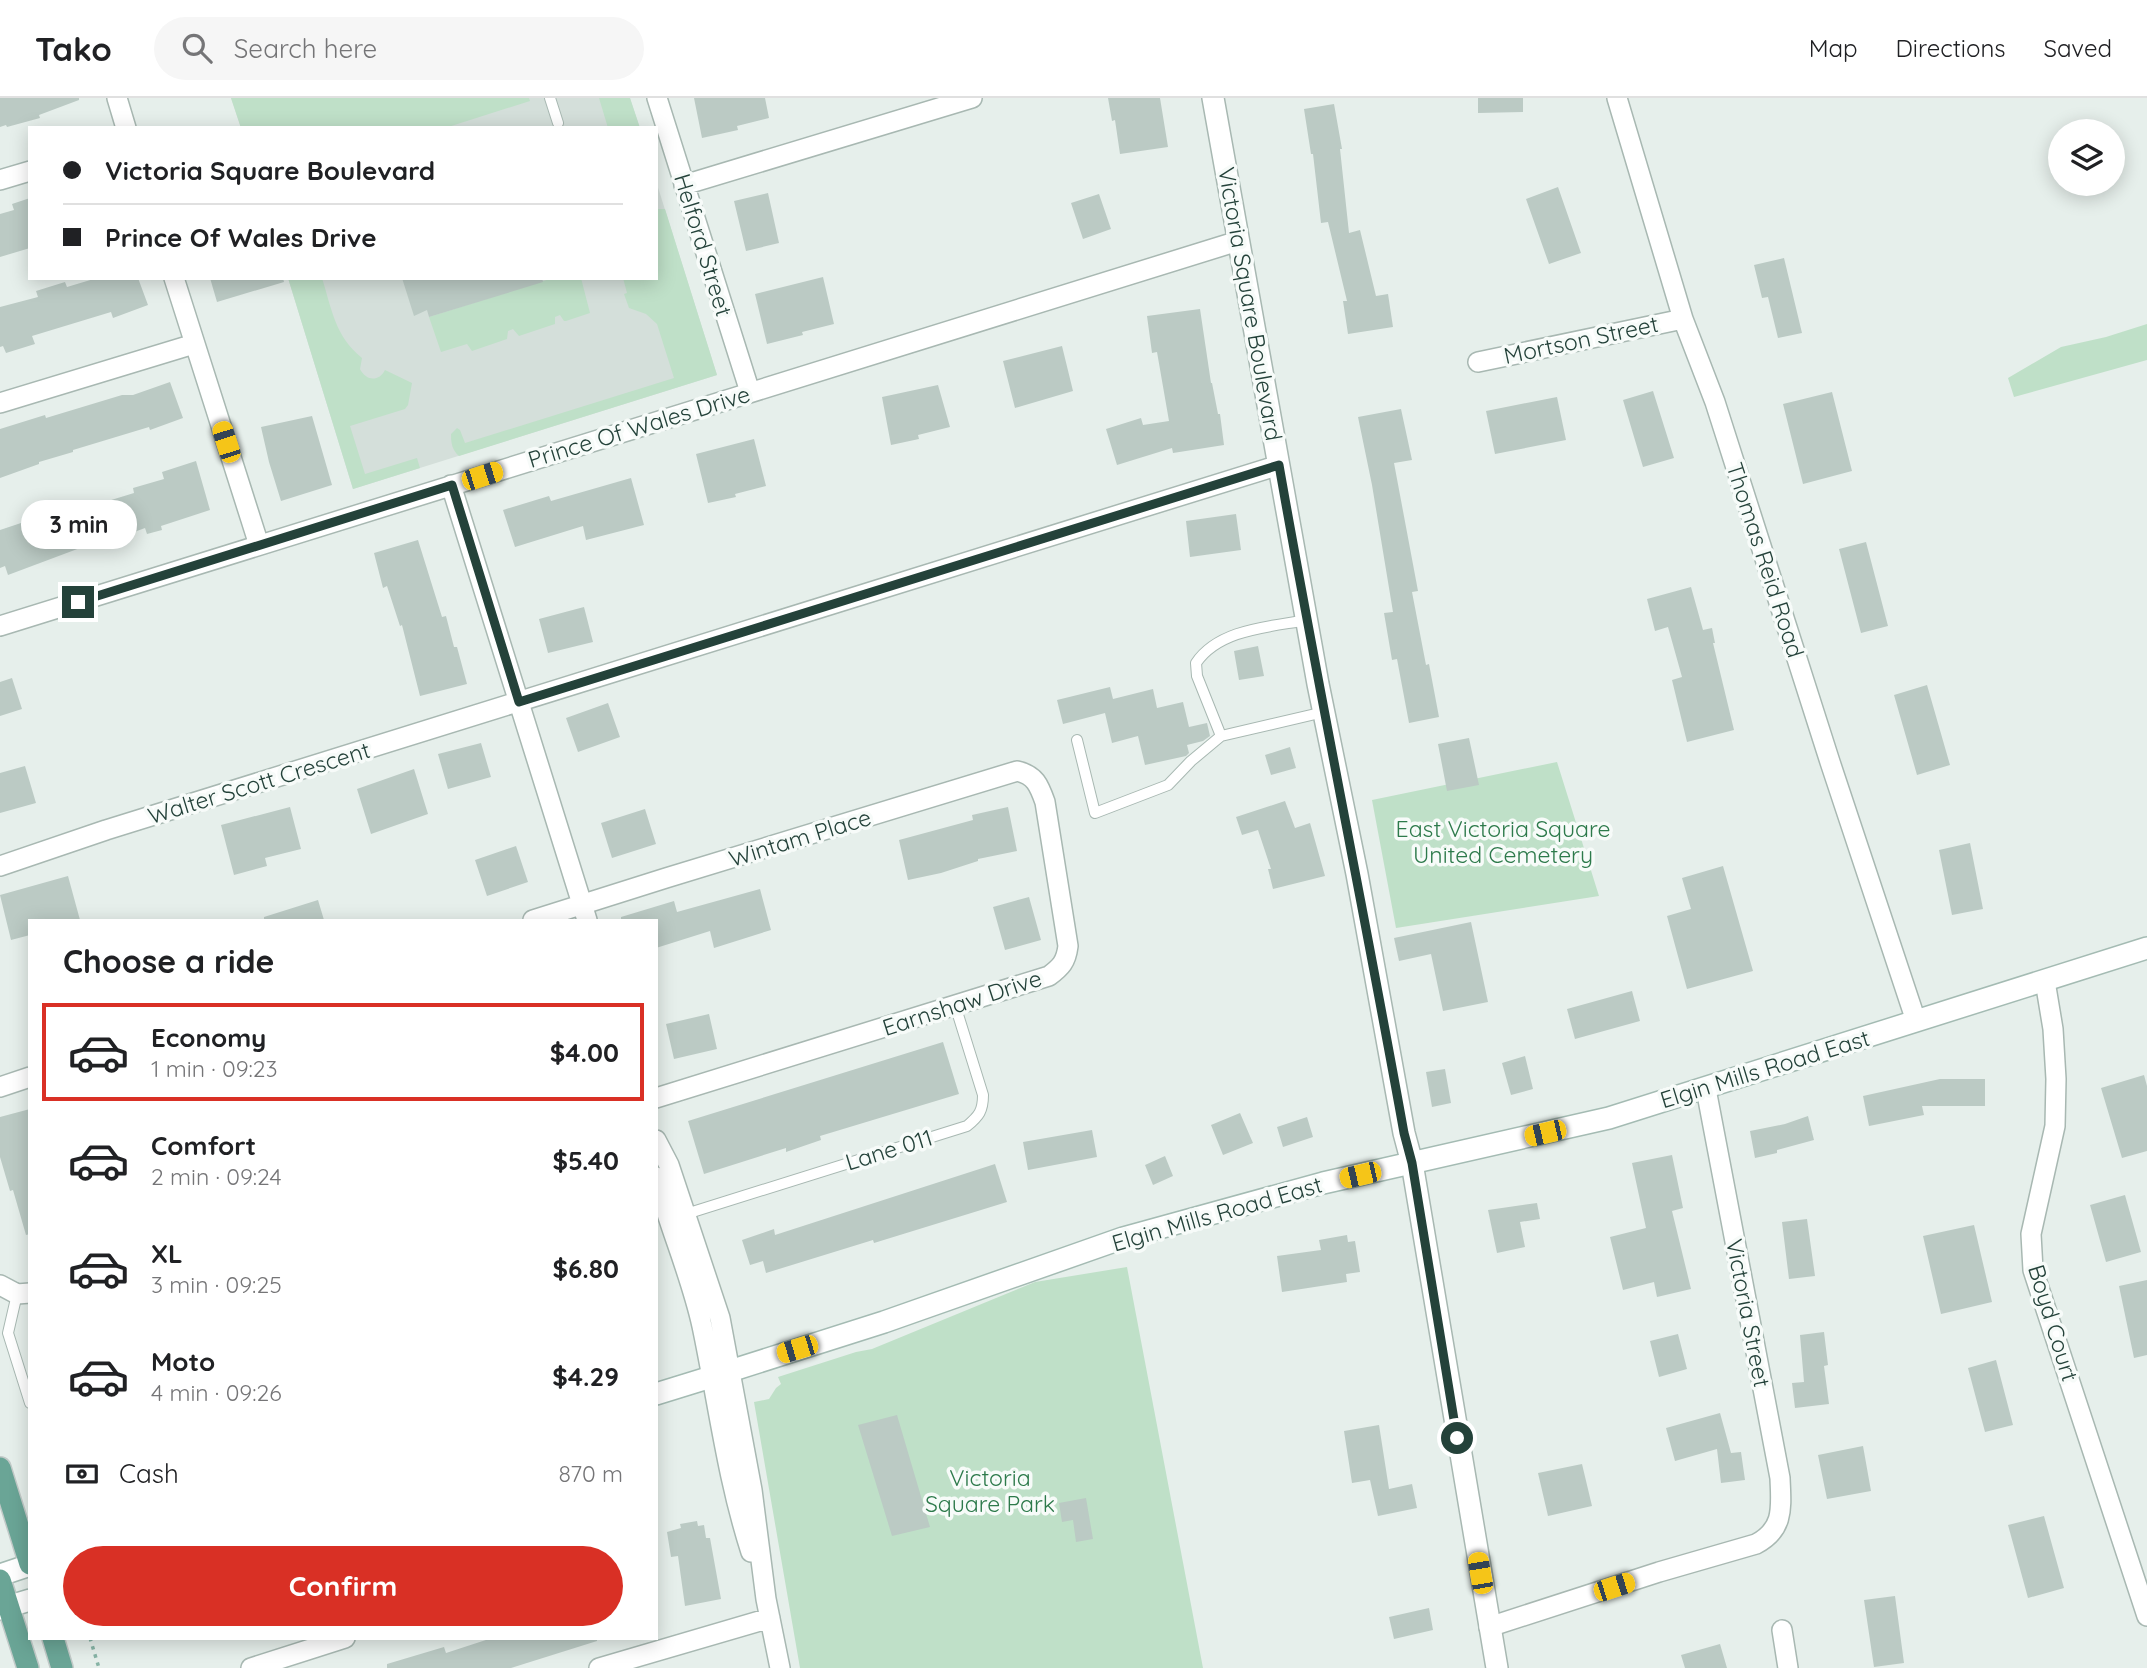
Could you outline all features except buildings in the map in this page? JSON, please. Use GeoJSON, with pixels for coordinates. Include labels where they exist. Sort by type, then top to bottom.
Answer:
{"type":"FeatureCollection","features":[{"type":"Feature","properties":{"kind":"main road"},"geometry":{"type":"LineString","coordinates":[[0,1468],[28,1558]]}},
{"type":"Feature","properties":{"kind":"main road"},"geometry":{"type":"LineString","coordinates":[[0,1580],[4,1608],[28,1668]]}},
{"type":"Feature","properties":{"kind":"main road"},"geometry":{"type":"LineString","coordinates":[[54,1640],[62,1668]]}},
{"type":"Feature","properties":{"kind":"street"},"geometry":{"type":"LineString","coordinates":[[117,98],[125,126]]}},
{"type":"Feature","properties":{"kind":"street","name":"Helford Street"},"geometry":{"type":"LineString","coordinates":[[657,98],[750,392]]}},
{"type":"Feature","properties":{"kind":"street"},"geometry":{"type":"LineString","coordinates":[[684,185],[972,98]]}},
{"type":"Feature","properties":{"kind":"street","name":"Victoria Square Boulevard"},"geometry":{"type":"LineString","coordinates":[[1213,98],[1324,712],[1357,874],[1404,1133],[1412,1163],[1497,1668]]}},
{"type":"Feature","properties":{"kind":"street","name":"Thomas Reid Road"},"geometry":{"type":"LineString","coordinates":[[1617,98],[1683,318],[1715,402],[1829,762],[1916,1021]]}},
{"type":"Feature","properties":{"kind":"street"},"geometry":{"type":"LineString","coordinates":[[0,180],[28,172]]}},
{"type":"Feature","properties":{"kind":"street","name":"Prince Of Wales Drive"},"geometry":{"type":"LineString","coordinates":[[0,626],[1238,241]]}},
{"type":"Feature","properties":{"kind":"street"},"geometry":{"type":"LineString","coordinates":[[175,280],[259,545]]}},
{"type":"Feature","properties":{"kind":"street","name":"Mortson Street"},"geometry":{"type":"LineString","coordinates":[[1478,362],[1683,318]]}},
{"type":"Feature","properties":{"kind":"street"},"geometry":{"type":"LineString","coordinates":[[0,403],[194,344]]}},
{"type":"Feature","properties":{"kind":"street","name":"Walter Scott Crescent"},"geometry":{"type":"LineString","coordinates":[[0,866],[1279,465]]}},
{"type":"Feature","properties":{"kind":"street"},"geometry":{"type":"LineString","coordinates":[[452,485],[585,913]]}},
{"type":"Feature","properties":{"kind":"street","name":"Wintam Place"},"geometry":{"type":"LineString","coordinates":[[540,919],[585,913],[666,878],[1017,771]]}},
{"type":"Feature","properties":{"kind":"street","name":"Earnshaw Drive"},"geometry":{"type":"LineString","coordinates":[[658,1097],[1049,976],[1062,967],[1068,946],[1045,802],[1039,783],[1027,773],[1017,771]]}},
{"type":"Feature","properties":{"kind":"street","name":"Elgin Mills Road East"},"geometry":{"type":"LineString","coordinates":[[658,1393],[884,1322],[1123,1238],[1323,1184],[1571,1128],[1706,1089],[2147,948]]}},
{"type":"Feature","properties":{"kind":"street","name":"Boyd Court"},"geometry":{"type":"LineString","coordinates":[[2045,981],[2053,1029],[2055,1126],[2031,1234],[2033,1270],[2147,1616]]}},
{"type":"Feature","properties":{"kind":"street"},"geometry":{"type":"LineString","coordinates":[[0,1087],[28,1078]]}},
{"type":"Feature","properties":{"kind":"street","name":"Victoria Street"},"geometry":{"type":"LineString","coordinates":[[1489,1627],[1671,1568],[1756,1544],[1770,1535],[1782,1514],[1780,1478],[1706,1089]]}},
{"type":"Feature","properties":{"kind":"street"},"geometry":{"type":"LineString","coordinates":[[658,1144],[669,1165],[670,1219]]}},
{"type":"Feature","properties":{"kind":"street"},"geometry":{"type":"LineString","coordinates":[[658,1183],[720,1374],[738,1512],[768,1609],[780,1668]]}},
{"type":"Feature","properties":{"kind":"street"},"geometry":{"type":"LineString","coordinates":[[0,1575],[28,1565]]}},
{"type":"Feature","properties":{"kind":"street"},"geometry":{"type":"LineString","coordinates":[[4,1608],[28,1601]]}},
{"type":"Feature","properties":{"kind":"street"},"geometry":{"type":"LineString","coordinates":[[599,1668],[647,1645],[768,1609]]}},
{"type":"Feature","properties":{"kind":"street"},"geometry":{"type":"LineString","coordinates":[[1782,1630],[1788,1668]]}},
{"type":"Feature","properties":{"kind":"street"},"geometry":{"type":"LineString","coordinates":[[250,1668],[339,1640]]}},
{"type":"Feature","properties":{"kind":"lane"},"geometry":{"type":"LineString","coordinates":[[550,98],[558,123]]}},
{"type":"Feature","properties":{"kind":"lane"},"geometry":{"type":"LineString","coordinates":[[1221,736],[1197,676],[1196,663],[1202,653],[1226,638],[1241,633],[1307,621]]}},
{"type":"Feature","properties":{"kind":"lane"},"geometry":{"type":"LineString","coordinates":[[1077,740],[1095,813],[1167,785],[1221,736],[1324,712]]}},
{"type":"Feature","properties":{"kind":"lane","name":"Lane 011"},"geometry":{"type":"LineString","coordinates":[[670,1219],[967,1126],[979,1116],[983,1095],[956,1005]]}},
{"type":"Feature","properties":{"kind":"lane"},"geometry":{"type":"LineString","coordinates":[[15,1291],[8,1333],[28,1397]]}},
{"type":"Feature","properties":{"kind":"path"},"geometry":{"type":"LineString","coordinates":[[91,1640],[99,1668]]}},
{"type":"Feature","properties":{"kind":"shaded area"},"geometry":{"type":"Polygon","coordinates":[[[231,98],[630,98],[639,126],[240,126],[231,98]]]}},
{"type":"Feature","properties":{"kind":"shaded area"},"geometry":{"type":"Polygon","coordinates":[[[658,187],[717,375],[353,489],[289,280],[658,280],[658,187]]]}},
{"type":"Feature","properties":{"kind":"green space"},"geometry":{"type":"Polygon","coordinates":[[[231,98],[529,98],[530,101],[451,126],[240,126],[231,98]]]}},
{"type":"Feature","properties":{"kind":"green space"},"geometry":{"type":"Polygon","coordinates":[[[599,98],[630,98],[639,126],[607,126],[599,98]]]}},
{"type":"Feature","properties":{"kind":"green space"},"geometry":{"type":"Polygon","coordinates":[[[658,209],[665,209],[717,375],[459,456],[453,449],[451,440],[451,434],[457,428],[465,443],[674,378],[657,324],[646,314],[629,308],[624,294],[627,293],[624,280],[658,280],[658,209]]]}},
{"type":"Feature","properties":{"kind":"green space"},"geometry":{"type":"Polygon","coordinates":[[[289,280],[323,280],[340,331],[362,358],[360,369],[366,376],[376,378],[385,370],[412,383],[405,409],[350,426],[365,474],[417,458],[420,468],[353,489],[289,280]]]}},
{"type":"Feature","properties":{"kind":"green space"},"geometry":{"type":"Polygon","coordinates":[[[547,280],[582,280],[590,313],[566,321],[560,315],[555,317],[555,324],[519,336],[513,329],[508,331],[507,339],[472,351],[467,344],[441,352],[429,317],[547,280]]]}},
{"type":"Feature","properties":{"kind":"green space"},"geometry":{"type":"Polygon","coordinates":[[[2147,324],[2147,360],[2014,397],[2008,378],[2061,347],[2147,324]]]}},
{"type":"Feature","properties":{"kind":"green space","name":"East Victoria Square United Cemetery"},"geometry":{"type":"Polygon","coordinates":[[[1557,762],[1599,896],[1396,928],[1372,800],[1557,762]]]}},
{"type":"Feature","properties":{"kind":"green space","name":"Victoria Square Park"},"geometry":{"type":"Polygon","coordinates":[[[1127,1267],[1203,1668],[800,1668],[754,1402],[769,1399],[781,1384],[778,1377],[872,1349],[1035,1282],[1127,1267]]]}},
{"type":"Feature","properties":{"kind":"route"},"geometry":{"type":"LineString","coordinates":[[78,602],[452,485],[519,702],[1279,465],[1318,684],[1412,1163],[1457,1438]]}}]}
